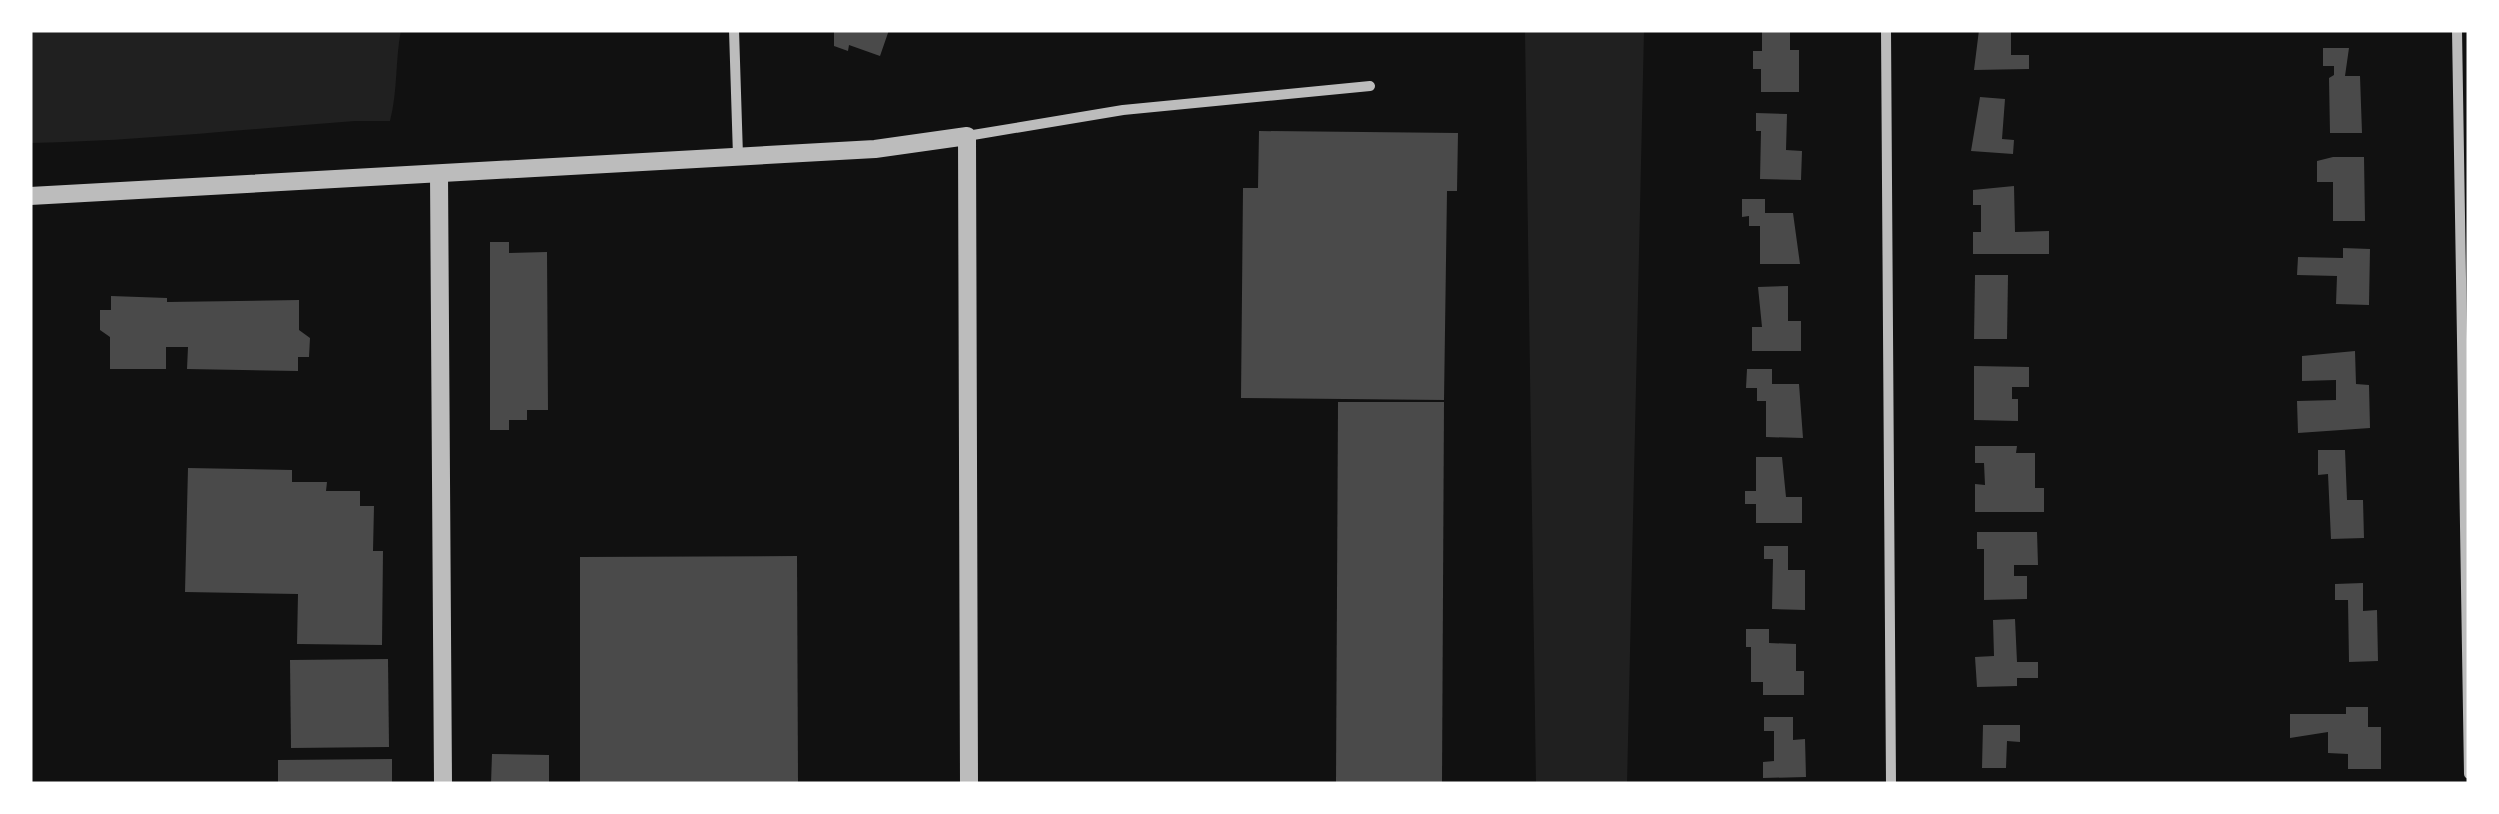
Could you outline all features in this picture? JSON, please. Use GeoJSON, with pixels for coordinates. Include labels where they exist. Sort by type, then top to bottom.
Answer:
{"type":"FeatureCollection","features":[{"type":"Feature","properties":{"kind":"street"},"geometry":{"type":"LineString","coordinates":[[734,30],[738,156]]}},
{"type":"Feature","properties":{"kind":"street"},"geometry":{"type":"LineString","coordinates":[[1886,30],[1891,784]]}},
{"type":"Feature","properties":{"kind":"street"},"geometry":{"type":"LineString","coordinates":[[2457,30],[2469,774]]}},
{"type":"Feature","properties":{"kind":"street"},"geometry":{"type":"LineString","coordinates":[[30,196],[875,148],[1123,110],[1370,86]]}},
{"type":"Feature","properties":{"kind":"street"},"geometry":{"type":"LineString","coordinates":[[967,136],[969,784]]}},
{"type":"Feature","properties":{"kind":"street"},"geometry":{"type":"LineString","coordinates":[[440,174],[443,784]]}},
{"type":"Feature","properties":{"kind":"shaded area"},"geometry":{"type":"Polygon","coordinates":[[[30,30],[401,30],[390,121],[30,143],[30,30]]]}},
{"type":"Feature","properties":{"kind":"shaded area"},"geometry":{"type":"Polygon","coordinates":[[[1525,30],[1644,30],[1627,784],[1536,784],[1525,30]]]}},
{"type":"Feature","properties":{"kind":"building"},"geometry":{"type":"Polygon","coordinates":[[[834,30],[889,30],[880,56],[849,45],[848,51],[834,46],[834,30]]]}},
{"type":"Feature","properties":{"kind":"building"},"geometry":{"type":"Polygon","coordinates":[[[1762,30],[1790,30],[1790,50],[1799,50],[1799,92],[1761,92],[1761,69],[1753,69],[1753,51],[1762,51],[1762,30]]]}},
{"type":"Feature","properties":{"kind":"building"},"geometry":{"type":"Polygon","coordinates":[[[1979,30],[2011,30],[2011,55],[2029,55],[2029,69],[1974,70],[1979,30]]]}},
{"type":"Feature","properties":{"kind":"building"},"geometry":{"type":"Polygon","coordinates":[[[2323,48],[2349,48],[2345,76],[2360,76],[2362,133],[2330,133],[2329,78],[2334,75],[2334,66],[2323,66],[2323,48]]]}},
{"type":"Feature","properties":{"kind":"building"},"geometry":{"type":"Polygon","coordinates":[[[1980,97],[2005,99],[2002,139],[2014,140],[2013,154],[1971,151],[1980,97]]]}},
{"type":"Feature","properties":{"kind":"building"},"geometry":{"type":"Polygon","coordinates":[[[1756,113],[1787,114],[1786,150],[1802,151],[1801,180],[1760,179],[1761,131],[1756,131],[1756,113]]]}},
{"type":"Feature","properties":{"kind":"building"},"geometry":{"type":"Polygon","coordinates":[[[1259,131],[1458,133],[1457,191],[1447,191],[1444,400],[1241,398],[1243,188],[1258,188],[1259,131]]]}},
{"type":"Feature","properties":{"kind":"building"},"geometry":{"type":"Polygon","coordinates":[[[2364,157],[2365,221],[2333,221],[2333,182],[2317,182],[2317,161],[2364,157]]]}},
{"type":"Feature","properties":{"kind":"building"},"geometry":{"type":"Polygon","coordinates":[[[2014,186],[2015,232],[2049,231],[2049,254],[1973,254],[1973,232],[1981,232],[1981,205],[1973,205],[1973,190],[2014,186]]]}},
{"type":"Feature","properties":{"kind":"building"},"geometry":{"type":"Polygon","coordinates":[[[1742,199],[1765,199],[1765,213],[1793,213],[1800,264],[1760,264],[1760,226],[1749,226],[1749,216],[1742,217],[1742,199]]]}},
{"type":"Feature","properties":{"kind":"building"},"geometry":{"type":"Polygon","coordinates":[[[490,242],[509,242],[509,253],[547,252],[548,410],[527,410],[527,420],[509,420],[509,430],[490,430],[490,242]]]}},
{"type":"Feature","properties":{"kind":"building"},"geometry":{"type":"Polygon","coordinates":[[[2343,248],[2370,249],[2369,305],[2336,304],[2337,276],[2297,275],[2298,257],[2343,258],[2343,248]]]}},
{"type":"Feature","properties":{"kind":"building"},"geometry":{"type":"Polygon","coordinates":[[[1975,275],[2008,275],[2007,339],[1974,339],[1975,275]]]}},
{"type":"Feature","properties":{"kind":"building"},"geometry":{"type":"Polygon","coordinates":[[[1788,286],[1788,321],[1801,321],[1801,351],[1752,351],[1752,327],[1762,327],[1758,287],[1788,286]]]}},
{"type":"Feature","properties":{"kind":"building"},"geometry":{"type":"Polygon","coordinates":[[[111,296],[167,298],[167,302],[299,300],[299,330],[310,338],[309,357],[298,357],[298,371],[187,369],[188,347],[166,347],[166,369],[110,369],[110,337],[100,330],[100,310],[111,310],[111,296]]]}},
{"type":"Feature","properties":{"kind":"building"},"geometry":{"type":"Polygon","coordinates":[[[2355,351],[2356,384],[2369,385],[2370,428],[2298,433],[2297,401],[2336,400],[2336,380],[2302,381],[2302,356],[2355,351]]]}},
{"type":"Feature","properties":{"kind":"building"},"geometry":{"type":"Polygon","coordinates":[[[1974,366],[2029,367],[2029,387],[2012,387],[2012,399],[2018,399],[2018,421],[1974,420],[1974,366]]]}},
{"type":"Feature","properties":{"kind":"building"},"geometry":{"type":"Polygon","coordinates":[[[1747,369],[1772,369],[1772,384],[1799,384],[1803,438],[1766,437],[1766,401],[1757,401],[1757,388],[1746,388],[1747,369]]]}},
{"type":"Feature","properties":{"kind":"building"},"geometry":{"type":"Polygon","coordinates":[[[1338,402],[1444,402],[1442,784],[1336,784],[1338,402]]]}},
{"type":"Feature","properties":{"kind":"building"},"geometry":{"type":"Polygon","coordinates":[[[1975,446],[2017,446],[2016,453],[2035,453],[2035,488],[2044,488],[2044,512],[1975,512],[1975,484],[1985,485],[1984,463],[1975,463],[1975,446]]]}},
{"type":"Feature","properties":{"kind":"building"},"geometry":{"type":"Polygon","coordinates":[[[2318,450],[2345,450],[2347,500],[2363,500],[2364,538],[2331,539],[2328,474],[2318,475],[2318,450]]]}},
{"type":"Feature","properties":{"kind":"building"},"geometry":{"type":"Polygon","coordinates":[[[1756,457],[1782,457],[1786,497],[1802,497],[1802,523],[1756,523],[1756,504],[1745,504],[1745,491],[1756,491],[1756,457]]]}},
{"type":"Feature","properties":{"kind":"building"},"geometry":{"type":"Polygon","coordinates":[[[188,468],[292,470],[292,482],[327,482],[326,491],[360,491],[360,506],[374,506],[373,551],[383,551],[382,645],[297,644],[298,594],[185,592],[188,468]]]}},
{"type":"Feature","properties":{"kind":"building"},"geometry":{"type":"Polygon","coordinates":[[[1977,532],[2037,532],[2038,565],[2014,565],[2014,576],[2027,576],[2027,599],[1984,600],[1984,549],[1977,549],[1977,532]]]}},
{"type":"Feature","properties":{"kind":"building"},"geometry":{"type":"Polygon","coordinates":[[[1764,546],[1788,546],[1788,570],[1805,570],[1805,610],[1772,609],[1773,559],[1764,559],[1764,546]]]}},
{"type":"Feature","properties":{"kind":"building"},"geometry":{"type":"Polygon","coordinates":[[[797,556],[798,784],[580,784],[580,557],[797,556]]]}},
{"type":"Feature","properties":{"kind":"building"},"geometry":{"type":"Polygon","coordinates":[[[2363,583],[2363,611],[2377,610],[2378,661],[2349,662],[2348,600],[2335,600],[2335,584],[2363,583]]]}},
{"type":"Feature","properties":{"kind":"building"},"geometry":{"type":"Polygon","coordinates":[[[2015,619],[2017,662],[2038,662],[2038,678],[2017,678],[2017,686],[1977,687],[1975,657],[1994,656],[1993,620],[2015,619]]]}},
{"type":"Feature","properties":{"kind":"building"},"geometry":{"type":"Polygon","coordinates":[[[1746,629],[1769,629],[1769,643],[1796,644],[1796,671],[1804,671],[1804,695],[1763,695],[1763,682],[1751,682],[1751,647],[1746,647],[1746,629]]]}},
{"type":"Feature","properties":{"kind":"building"},"geometry":{"type":"Polygon","coordinates":[[[388,659],[389,747],[291,748],[290,660],[388,659]]]}},
{"type":"Feature","properties":{"kind":"building"},"geometry":{"type":"Polygon","coordinates":[[[2346,707],[2368,707],[2368,727],[2381,727],[2381,769],[2348,769],[2348,754],[2328,753],[2328,732],[2290,738],[2290,714],[2346,714],[2346,707]]]}},
{"type":"Feature","properties":{"kind":"building"},"geometry":{"type":"Polygon","coordinates":[[[1764,717],[1793,717],[1793,740],[1805,739],[1806,777],[1763,778],[1763,762],[1774,761],[1774,731],[1764,731],[1764,717]]]}},
{"type":"Feature","properties":{"kind":"building"},"geometry":{"type":"Polygon","coordinates":[[[1983,725],[2020,725],[2020,742],[2007,741],[2006,768],[1982,768],[1983,725]]]}},
{"type":"Feature","properties":{"kind":"building"},"geometry":{"type":"Polygon","coordinates":[[[492,754],[549,755],[549,784],[491,784],[492,754]]]}},
{"type":"Feature","properties":{"kind":"building"},"geometry":{"type":"Polygon","coordinates":[[[392,759],[392,784],[278,784],[278,760],[392,759]]]}}]}
